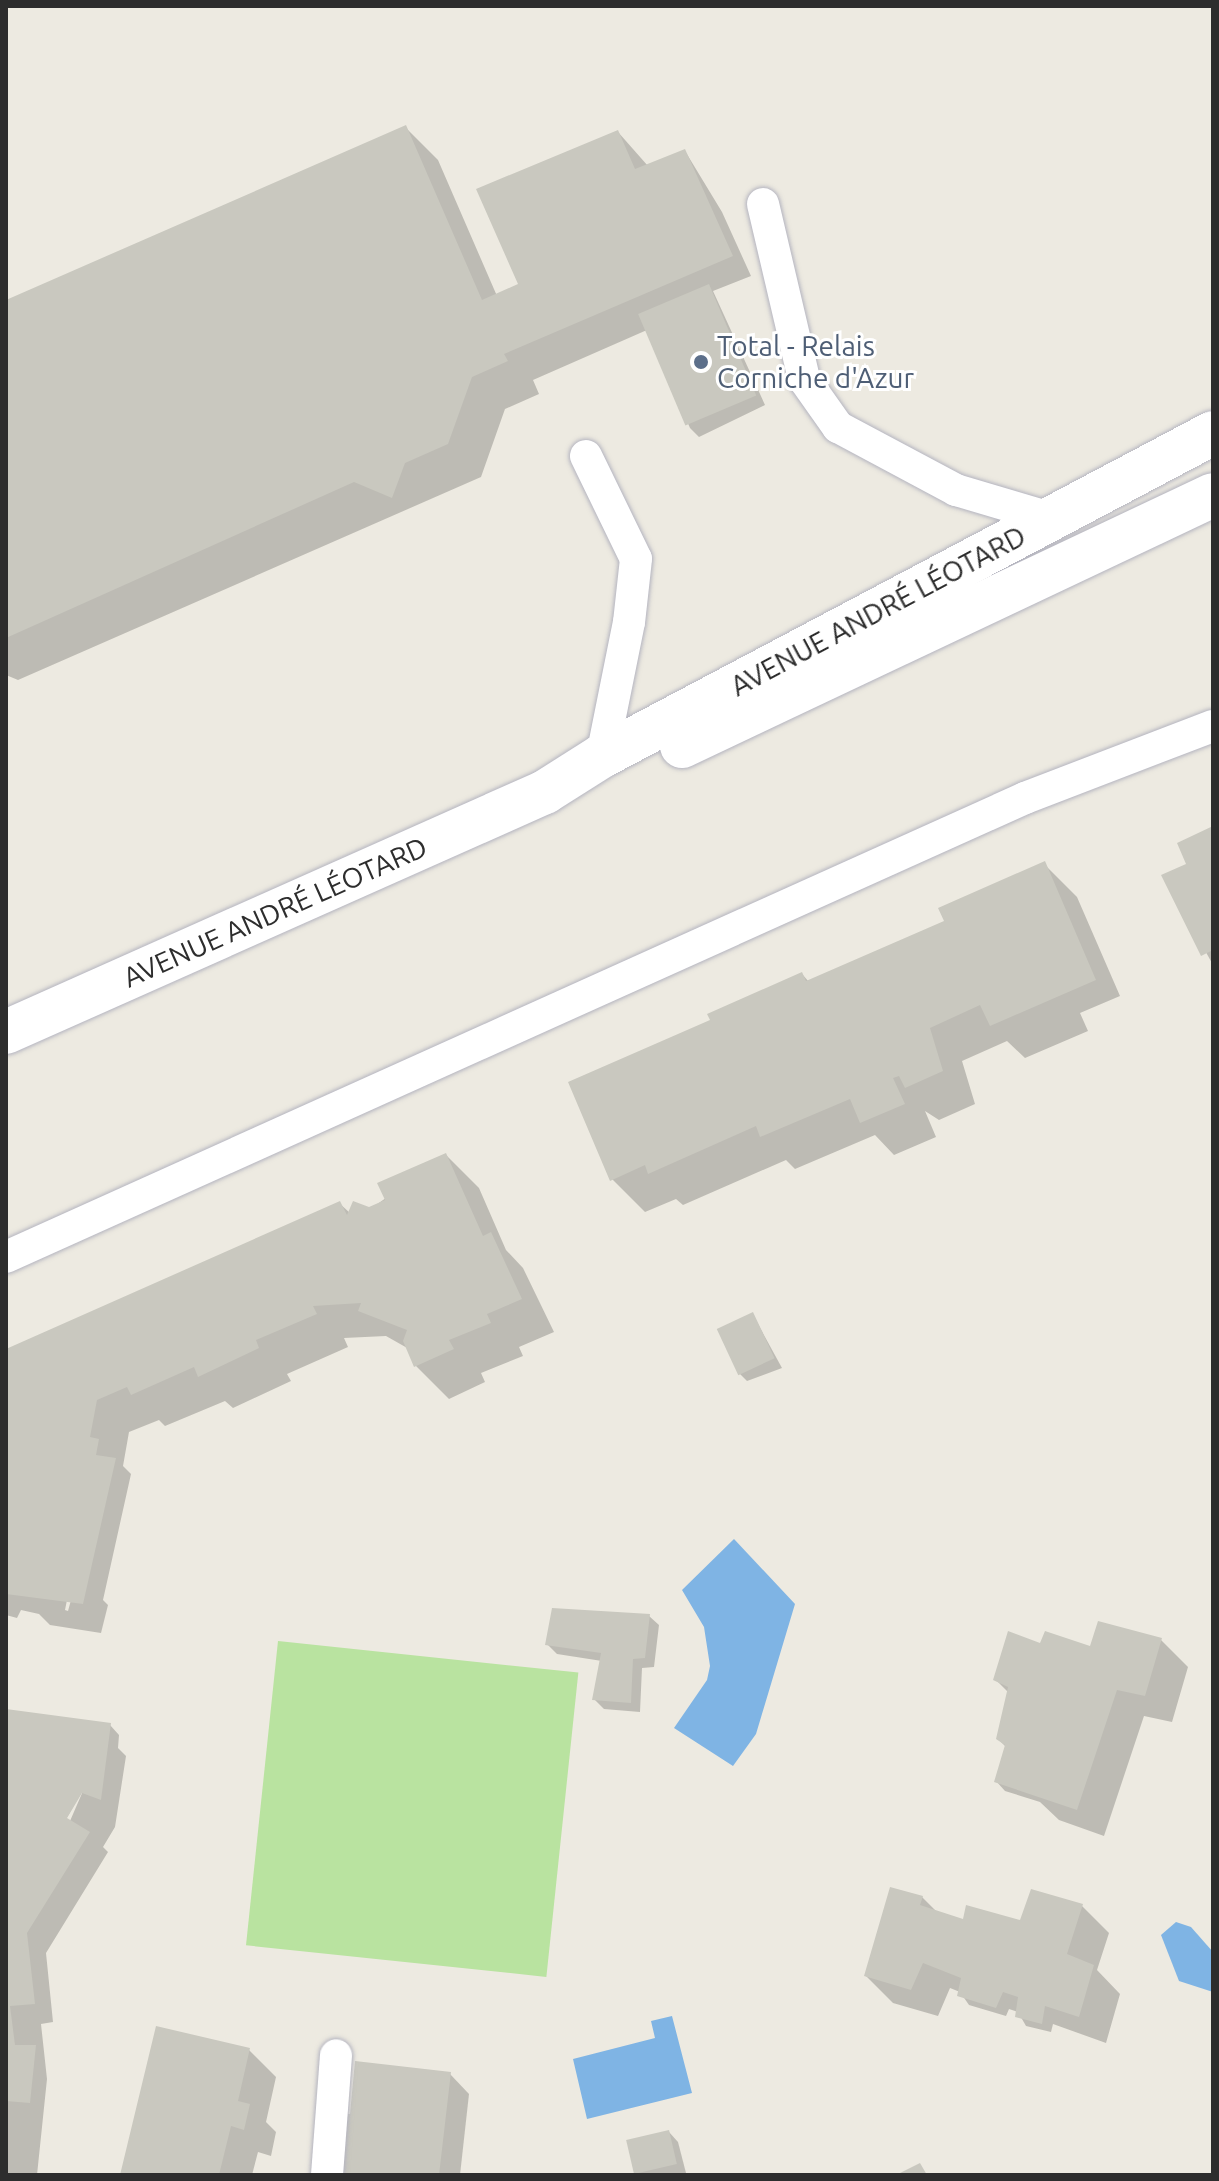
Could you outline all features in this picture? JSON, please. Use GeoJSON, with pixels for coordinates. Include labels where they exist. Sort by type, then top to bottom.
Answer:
{"type":"FeatureCollection","features":[{"type":"Feature","properties":{"kind":"main road","name":"AVENUE ANDRÉ LÉOTARD"},"geometry":{"type":"LineString","coordinates":[[6,1032],[545,792],[602,756],[1213,433]]}},
{"type":"Feature","properties":{"kind":"main road","name":"AVENUE ANDRÉ LÉOTARD"},"geometry":{"type":"LineString","coordinates":[[545,792],[617,777],[1213,495]]}},
{"type":"Feature","properties":{"kind":"lane"},"geometry":{"type":"LineString","coordinates":[[763,204],[804,379],[838,427],[956,490],[1054,519]]}},
{"type":"Feature","properties":{"kind":"lane"},"geometry":{"type":"LineString","coordinates":[[586,456],[636,559],[629,622],[602,756]]}},
{"type":"Feature","properties":{"kind":"lane"},"geometry":{"type":"LineString","coordinates":[[6,1257],[1010,804],[1213,726]]}},
{"type":"Feature","properties":{"kind":"lane"},"geometry":{"type":"LineString","coordinates":[[327,2175],[336,2055]]}},
{"type":"Feature","properties":{"kind":"green space"},"geometry":{"type":"Polygon","coordinates":[[[278,1641],[578,1673],[546,1977],[246,1945],[278,1641]]]}},
{"type":"Feature","properties":{"kind":"water"},"geometry":{"type":"Polygon","coordinates":[[[734,1539],[795,1604],[756,1734],[733,1766],[674,1728],[707,1680],[710,1666],[704,1627],[682,1590],[734,1539]]]}},
{"type":"Feature","properties":{"kind":"water"},"geometry":{"type":"Polygon","coordinates":[[[1176,1922],[1191,1927],[1213,1952],[1213,1992],[1179,1981],[1161,1935],[1176,1922]]]}},
{"type":"Feature","properties":{"kind":"water"},"geometry":{"type":"Polygon","coordinates":[[[672,2016],[692,2093],[587,2119],[573,2059],[655,2038],[651,2021],[672,2016]]]}},
{"type":"Feature","properties":{"kind":"building"},"geometry":{"type":"Polygon","coordinates":[[[406,125],[482,300],[518,284],[476,189],[618,130],[635,169],[685,149],[733,256],[504,354],[508,361],[472,377],[448,444],[405,463],[392,498],[354,482],[6,638],[6,300],[406,125]]]}},
{"type":"Feature","properties":{"kind":"building","name":"Total - Relais Corniche d'Azur"},"geometry":{"type":"Polygon","coordinates":[[[709,284],[756,395],[685,425],[638,314],[709,284]]]}},
{"type":"Feature","properties":{"kind":"building"},"geometry":{"type":"Polygon","coordinates":[[[1213,826],[1213,950],[1201,956],[1161,875],[1186,864],[1177,843],[1213,826]]]}},
{"type":"Feature","properties":{"kind":"building"},"geometry":{"type":"Polygon","coordinates":[[[1045,861],[1096,980],[990,1026],[980,1005],[930,1028],[943,1071],[905,1088],[899,1076],[893,1078],[905,1104],[860,1123],[850,1099],[760,1137],[756,1126],[648,1174],[645,1165],[610,1181],[568,1082],[710,1020],[707,1014],[802,972],[806,981],[944,921],[938,908],[1045,861]]]}},
{"type":"Feature","properties":{"kind":"building"},"geometry":{"type":"Polygon","coordinates":[[[446,1153],[483,1236],[491,1232],[522,1299],[487,1314],[491,1323],[449,1340],[454,1349],[414,1367],[403,1341],[407,1330],[358,1311],[361,1303],[313,1306],[317,1314],[256,1340],[259,1348],[198,1377],[194,1367],[131,1395],[127,1387],[97,1400],[90,1437],[99,1439],[96,1455],[116,1458],[83,1604],[6,1594],[6,1349],[340,1201],[347,1215],[353,1201],[369,1207],[385,1200],[377,1183],[446,1153]]]}},
{"type":"Feature","properties":{"kind":"building"},"geometry":{"type":"Polygon","coordinates":[[[753,1312],[775,1358],[738,1375],[717,1329],[753,1312]]]}},
{"type":"Feature","properties":{"kind":"building"},"geometry":{"type":"Polygon","coordinates":[[[552,1608],[650,1614],[645,1658],[633,1659],[631,1703],[592,1700],[601,1653],[545,1645],[552,1608]]]}},
{"type":"Feature","properties":{"kind":"building"},"geometry":{"type":"Polygon","coordinates":[[[1098,1621],[1162,1638],[1145,1696],[1117,1690],[1077,1810],[994,1782],[1005,1745],[996,1739],[1008,1687],[993,1680],[1008,1631],[1040,1643],[1045,1631],[1090,1646],[1098,1621]]]}},
{"type":"Feature","properties":{"kind":"building"},"geometry":{"type":"Polygon","coordinates":[[[6,1709],[111,1723],[101,1800],[82,1793],[67,1818],[90,1832],[27,1933],[35,2004],[10,2006],[15,2045],[36,2045],[30,2103],[6,2101],[6,1709]]]}},
{"type":"Feature","properties":{"kind":"building"},"geometry":{"type":"Polygon","coordinates":[[[890,1887],[923,1896],[920,1905],[963,1919],[966,1905],[1020,1920],[1031,1889],[1083,1904],[1067,1954],[1094,1965],[1079,2017],[1045,2006],[1042,2024],[1015,2017],[1018,1997],[1003,1992],[996,2008],[957,1996],[961,1978],[923,1963],[911,1990],[864,1976],[890,1887]]]}},
{"type":"Feature","properties":{"kind":"building"},"geometry":{"type":"Polygon","coordinates":[[[156,2026],[250,2048],[238,2101],[250,2104],[244,2130],[231,2126],[219,2175],[120,2175],[156,2026]]]}},
{"type":"Feature","properties":{"kind":"building"},"geometry":{"type":"Polygon","coordinates":[[[355,2061],[451,2072],[439,2175],[329,2175],[336,2113],[350,2114],[355,2061]]]}},
{"type":"Feature","properties":{"kind":"building"},"geometry":{"type":"Polygon","coordinates":[[[669,2130],[677,2164],[634,2174],[626,2140],[669,2130]]]}},
{"type":"Feature","properties":{"kind":"building"},"geometry":{"type":"Polygon","coordinates":[[[920,2163],[927,2175],[896,2175],[920,2163]]]}},
{"type":"Feature","properties":{"kind":"place","name":"Total - Relais Corniche d'Azur"},"geometry":{"type":"Point","coordinates":[701,362]}}]}
